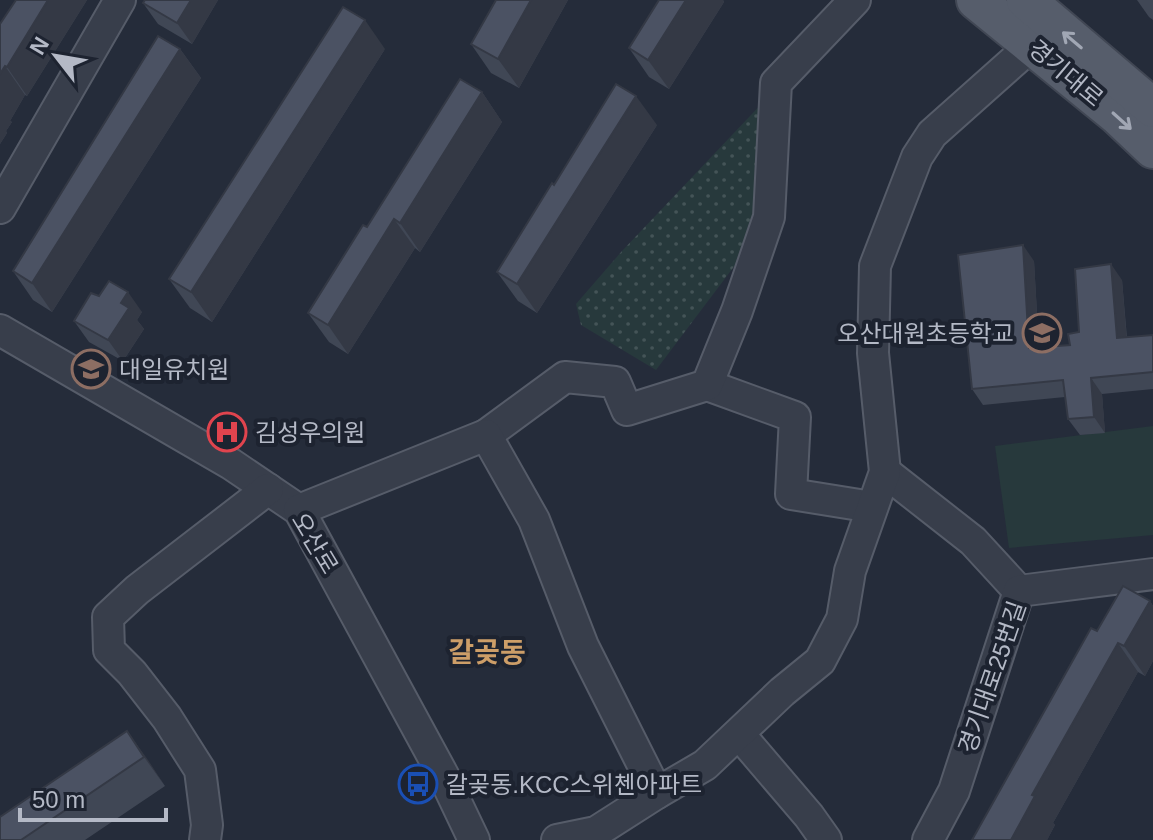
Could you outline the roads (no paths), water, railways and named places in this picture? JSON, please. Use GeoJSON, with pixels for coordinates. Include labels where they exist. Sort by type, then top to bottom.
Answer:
{"type":"FeatureCollection","features":[{"type":"Feature","properties":{"kind":"main road","name":"경기대로"},"geometry":{"type":"LineString","coordinates":[[976,0],[1117,115],[1153,149]]}},
{"type":"Feature","properties":{"kind":"main road","name":"경기대로"},"geometry":{"type":"LineString","coordinates":[[1026,0],[1153,108]]}},
{"type":"Feature","properties":{"kind":"street"},"geometry":{"type":"LineString","coordinates":[[0,208],[120,0]]}},
{"type":"Feature","properties":{"kind":"street"},"geometry":{"type":"LineString","coordinates":[[707,385],[737,311],[769,217],[776,83],[855,0]]}},
{"type":"Feature","properties":{"kind":"street"},"geometry":{"type":"LineString","coordinates":[[557,840],[596,832],[705,765],[782,692],[820,661],[842,619],[850,571],[885,472],[873,353],[875,266],[917,157],[932,134],[1023,53],[1025,39],[1019,0]]}},
{"type":"Feature","properties":{"kind":"street","name":"오산로"},"geometry":{"type":"LineString","coordinates":[[0,330],[231,464],[299,510],[443,775],[474,840]]}},
{"type":"Feature","properties":{"kind":"street"},"geometry":{"type":"LineString","coordinates":[[299,510],[486,435],[565,377],[615,382],[627,410],[707,385],[795,417],[791,494],[872,507]]}},
{"type":"Feature","properties":{"kind":"street"},"geometry":{"type":"LineString","coordinates":[[486,435],[534,520],[583,646],[657,793]]}},
{"type":"Feature","properties":{"kind":"street"},"geometry":{"type":"LineString","coordinates":[[885,472],[973,541],[1019,591]]}},
{"type":"Feature","properties":{"kind":"street"},"geometry":{"type":"LineString","coordinates":[[205,840],[207,825],[200,770],[167,718],[132,673],[109,650],[108,617],[137,590],[268,489]]}},
{"type":"Feature","properties":{"kind":"street","name":"경기대로25번길"},"geometry":{"type":"LineString","coordinates":[[928,840],[954,791],[1019,591],[1153,574]]}},
{"type":"Feature","properties":{"kind":"street"},"geometry":{"type":"LineString","coordinates":[[739,734],[826,840]]}},
{"type":"Feature","properties":{"kind":"place","name":"오산대원초등학교"},"geometry":{"type":"Point","coordinates":[1042,333]}},
{"type":"Feature","properties":{"kind":"place","name":"대일유치원"},"geometry":{"type":"Point","coordinates":[91,369]}},
{"type":"Feature","properties":{"kind":"place","name":"김성우의원"},"geometry":{"type":"Point","coordinates":[227,432]}},
{"type":"Feature","properties":{"kind":"place","name":"갈곶동.KCC스위첸아파트"},"geometry":{"type":"Point","coordinates":[418,784]}},
{"type":"Feature","properties":{"kind":"district","name":"갈곶동"},"geometry":{"type":"Point","coordinates":[487,652]}}]}
